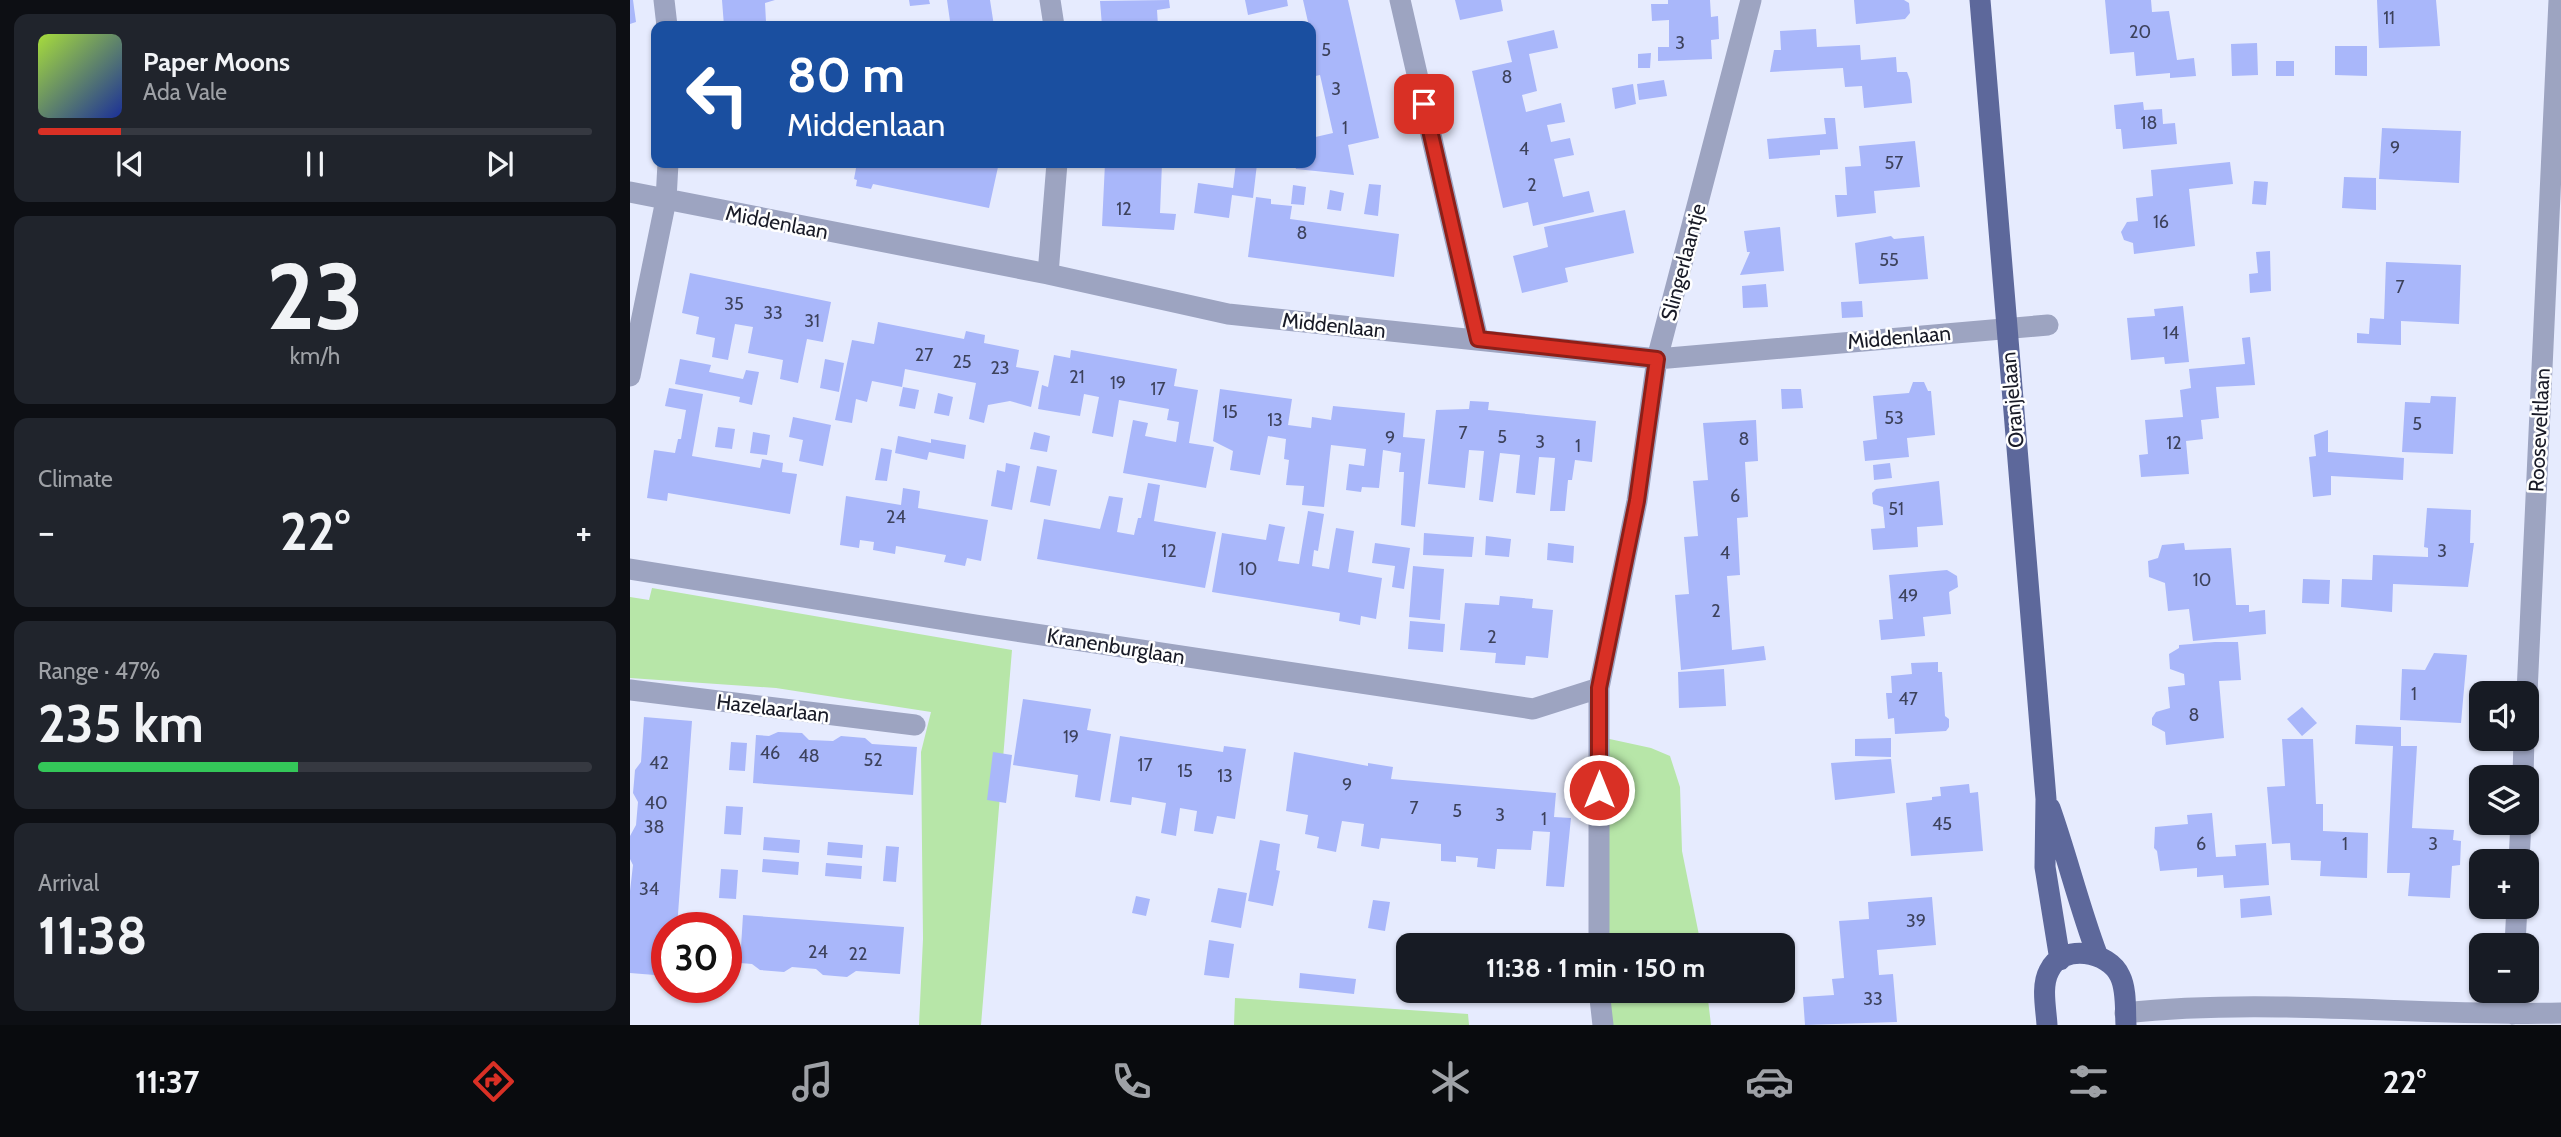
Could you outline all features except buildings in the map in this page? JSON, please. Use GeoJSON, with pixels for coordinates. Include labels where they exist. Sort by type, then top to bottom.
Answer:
{"type":"FeatureCollection","features":[{"type":"Feature","properties":{"kind":"main road","name":"Oranjelaan"},"geometry":{"type":"LineString","coordinates":[[1980,0],[2046,799],[2045,867],[2060,960]]}},
{"type":"Feature","properties":{"kind":"main road","name":"Oranjelaan"},"geometry":{"type":"LineString","coordinates":[[2046,799],[2064,849],[2076,899],[2097,954]]}},
{"type":"Feature","properties":{"kind":"main road"},"geometry":{"type":"LineString","coordinates":[[2046,1025],[2045,981],[2050,968],[2060,960],[2076,954],[2097,954],[2110,963],[2120,975],[2126,1019]]}},
{"type":"Feature","properties":{"kind":"street"},"geometry":{"type":"LineString","coordinates":[[664,0],[666,21]]}},
{"type":"Feature","properties":{"kind":"street"},"geometry":{"type":"LineString","coordinates":[[1050,0],[1053,21]]}},
{"type":"Feature","properties":{"kind":"street"},"geometry":{"type":"LineString","coordinates":[[1400,0],[1478,339]]}},
{"type":"Feature","properties":{"kind":"street","name":"Slingerlaantje"},"geometry":{"type":"LineString","coordinates":[[1599,933],[1599,688],[1637,501],[1657,359],[1751,0]]}},
{"type":"Feature","properties":{"kind":"street","name":"Rooseveltlaan"},"geometry":{"type":"LineString","coordinates":[[2527,681],[2559,0]]}},
{"type":"Feature","properties":{"kind":"street"},"geometry":{"type":"LineString","coordinates":[[630,376],[666,200],[668,168]]}},
{"type":"Feature","properties":{"kind":"street"},"geometry":{"type":"LineString","coordinates":[[1048,274],[1056,168]]}},
{"type":"Feature","properties":{"kind":"street","name":"Middenlaan"},"geometry":{"type":"LineString","coordinates":[[630,192],[1048,274],[1228,314],[1657,359],[2048,325]]}},
{"type":"Feature","properties":{"kind":"street","name":"Kranenburglaan"},"geometry":{"type":"LineString","coordinates":[[630,569],[976,625],[1533,709],[1599,688]]}},
{"type":"Feature","properties":{"kind":"street","name":"Hazelaarlaan"},"geometry":{"type":"LineString","coordinates":[[630,690],[915,725]]}},
{"type":"Feature","properties":{"kind":"street"},"geometry":{"type":"LineString","coordinates":[[1601,1003],[1604,1025]]}},
{"type":"Feature","properties":{"kind":"street"},"geometry":{"type":"LineString","coordinates":[[2512,1003],[2512,1014]]}},
{"type":"Feature","properties":{"kind":"street"},"geometry":{"type":"LineString","coordinates":[[2126,1019],[2173,1007],[2320,1007],[2438,1019],[2561,1013]]}},
{"type":"Feature","properties":{"kind":"green space"},"geometry":{"type":"Polygon","coordinates":[[[652,588],[1012,650],[981,1025],[919,1025],[923,939],[921,752],[931,712],[776,688],[630,678],[630,597],[649,600],[652,588]]]}},
{"type":"Feature","properties":{"kind":"green space"},"geometry":{"type":"Polygon","coordinates":[[[1605,738],[1651,748],[1670,756],[1680,787],[1682,851],[1699,933],[1603,933],[1605,738]]]}},
{"type":"Feature","properties":{"kind":"green space"},"geometry":{"type":"Polygon","coordinates":[[[1235,998],[1468,1014],[1469,1025],[1234,1025],[1235,998]]]}},
{"type":"Feature","properties":{"kind":"green space"},"geometry":{"type":"Polygon","coordinates":[[[1603,1003],[1708,1003],[1711,1025],[1606,1025],[1603,1003]]]}},
{"type":"Feature","properties":{"kind":"route"},"geometry":{"type":"LineString","coordinates":[[1424,104],[1478,339],[1657,359],[1637,501],[1599,688],[1599,790]]}}]}
